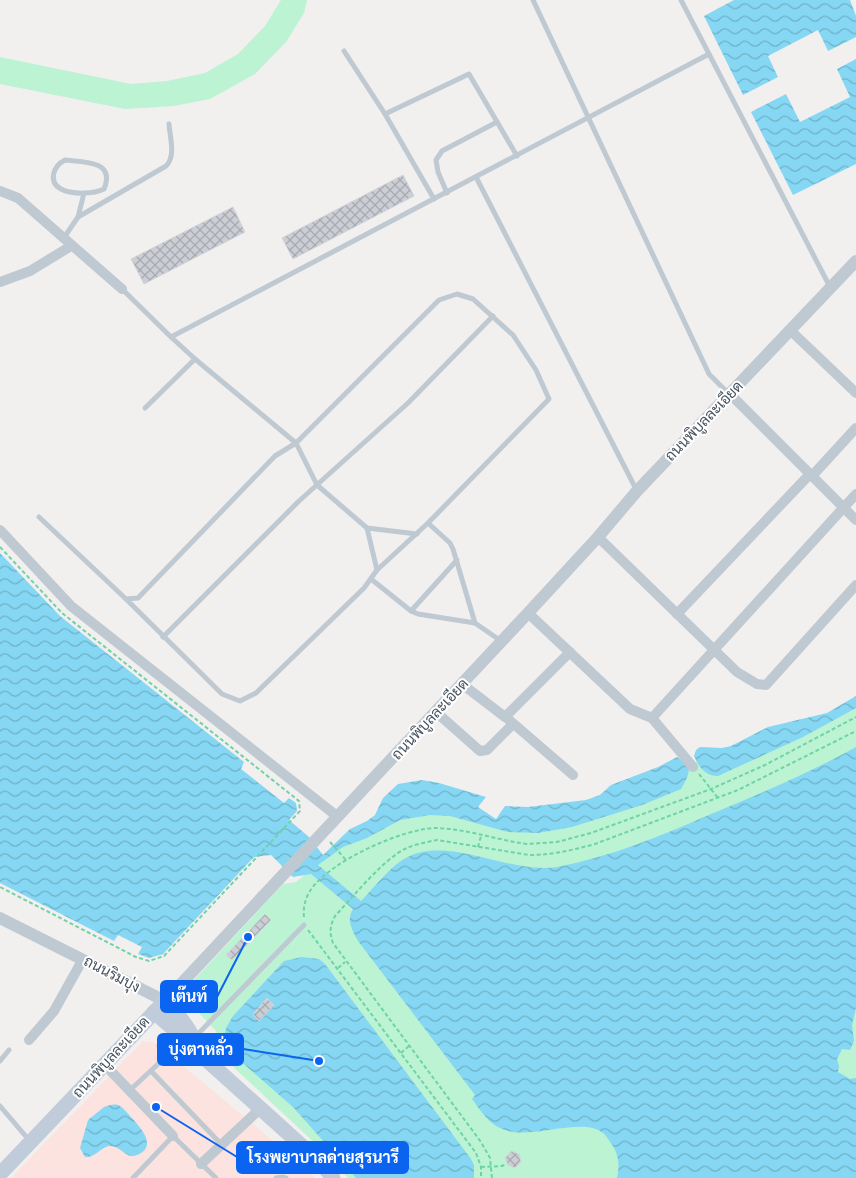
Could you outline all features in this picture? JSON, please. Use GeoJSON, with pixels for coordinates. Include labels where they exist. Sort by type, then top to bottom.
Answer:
{"type":"FeatureCollection","features":[{"type":"Feature","properties":{"kind":"main road","name":"ถนนริมบุ่ง"},"geometry":{"type":"LineString","coordinates":[[160,1007],[178,1013],[201,1055],[321,1163],[333,1178]]}},
{"type":"Feature","properties":{"kind":"main road","name":"ถนนพิบูลละเอียด"},"geometry":{"type":"LineString","coordinates":[[0,1173],[160,1007]]}},
{"type":"Feature","properties":{"kind":"street"},"geometry":{"type":"LineString","coordinates":[[0,191],[18,198],[122,289]]}},
{"type":"Feature","properties":{"kind":"street"},"geometry":{"type":"LineString","coordinates":[[0,282],[30,271],[67,242]]}},
{"type":"Feature","properties":{"kind":"street","name":"ถนนพิบูลละเอียด"},"geometry":{"type":"LineString","coordinates":[[160,1007],[528,613],[598,537],[637,491],[856,261]]}},
{"type":"Feature","properties":{"kind":"street"},"geometry":{"type":"LineString","coordinates":[[790,330],[856,393]]}},
{"type":"Feature","properties":{"kind":"street"},"geometry":{"type":"LineString","coordinates":[[730,394],[856,520]]}},
{"type":"Feature","properties":{"kind":"street"},"geometry":{"type":"LineString","coordinates":[[676,614],[856,428]]}},
{"type":"Feature","properties":{"kind":"street"},"geometry":{"type":"LineString","coordinates":[[652,718],[856,494]]}},
{"type":"Feature","properties":{"kind":"street"},"geometry":{"type":"LineString","coordinates":[[0,530],[71,606],[338,817]]}},
{"type":"Feature","properties":{"kind":"street"},"geometry":{"type":"LineString","coordinates":[[598,537],[737,672],[757,684],[766,685],[856,585]]}},
{"type":"Feature","properties":{"kind":"street"},"geometry":{"type":"LineString","coordinates":[[528,613],[630,709],[652,718],[693,767]]}},
{"type":"Feature","properties":{"kind":"street"},"geometry":{"type":"LineString","coordinates":[[436,712],[480,751],[487,750],[509,720],[570,652]]}},
{"type":"Feature","properties":{"kind":"street"},"geometry":{"type":"LineString","coordinates":[[462,684],[509,720],[573,775]]}},
{"type":"Feature","properties":{"kind":"street","name":"ถนนริมบุ่ง"},"geometry":{"type":"LineString","coordinates":[[0,918],[83,959],[160,1007]]}},
{"type":"Feature","properties":{"kind":"street"},"geometry":{"type":"LineString","coordinates":[[30,1040],[54,1011],[83,959]]}},
{"type":"Feature","properties":{"kind":"street"},"geometry":{"type":"LineString","coordinates":[[105,1064],[173,1136]]}},
{"type":"Feature","properties":{"kind":"street"},"geometry":{"type":"LineString","coordinates":[[201,1164],[261,1108]]}},
{"type":"Feature","properties":{"kind":"lane"},"geometry":{"type":"LineString","coordinates":[[533,0],[708,374],[730,394]]}},
{"type":"Feature","properties":{"kind":"lane"},"geometry":{"type":"LineString","coordinates":[[681,0],[830,287]]}},
{"type":"Feature","properties":{"kind":"lane"},"geometry":{"type":"LineString","coordinates":[[344,51],[434,199]]}},
{"type":"Feature","properties":{"kind":"lane"},"geometry":{"type":"LineString","coordinates":[[170,337],[709,54]]}},
{"type":"Feature","properties":{"kind":"lane"},"geometry":{"type":"LineString","coordinates":[[384,114],[469,74],[517,156]]}},
{"type":"Feature","properties":{"kind":"lane"},"geometry":{"type":"LineString","coordinates":[[447,193],[438,172],[436,160],[442,151],[497,122]]}},
{"type":"Feature","properties":{"kind":"lane"},"geometry":{"type":"LineString","coordinates":[[78,217],[171,162],[169,124]]}},
{"type":"Feature","properties":{"kind":"lane"},"geometry":{"type":"LineString","coordinates":[[65,160],[94,163],[100,166],[106,176],[104,189],[96,193],[84,193],[61,189],[53,178],[56,166],[65,160]]}},
{"type":"Feature","properties":{"kind":"lane"},"geometry":{"type":"LineString","coordinates":[[476,178],[637,491]]}},
{"type":"Feature","properties":{"kind":"lane"},"geometry":{"type":"LineString","coordinates":[[67,242],[78,217],[84,193]]}},
{"type":"Feature","properties":{"kind":"lane"},"geometry":{"type":"LineString","coordinates":[[122,289],[170,337],[296,443],[317,485],[367,528],[417,534]]}},
{"type":"Feature","properties":{"kind":"lane"},"geometry":{"type":"LineString","coordinates":[[39,516],[222,694],[240,700],[256,693],[364,588],[377,570],[417,534],[549,399],[536,370],[513,335],[473,299],[457,294],[439,300],[296,443],[275,456],[138,598],[126,599]]}},
{"type":"Feature","properties":{"kind":"lane"},"geometry":{"type":"LineString","coordinates":[[163,637],[317,485],[408,403],[493,316]]}},
{"type":"Feature","properties":{"kind":"lane"},"geometry":{"type":"LineString","coordinates":[[145,408],[195,359]]}},
{"type":"Feature","properties":{"kind":"lane"},"geometry":{"type":"LineString","coordinates":[[428,523],[454,549],[475,624]]}},
{"type":"Feature","properties":{"kind":"lane"},"geometry":{"type":"LineString","coordinates":[[367,528],[377,570]]}},
{"type":"Feature","properties":{"kind":"lane"},"geometry":{"type":"LineString","coordinates":[[411,611],[457,560]]}},
{"type":"Feature","properties":{"kind":"lane"},"geometry":{"type":"LineString","coordinates":[[371,579],[411,611],[418,614],[475,624],[501,642]]}},
{"type":"Feature","properties":{"kind":"lane"},"geometry":{"type":"LineString","coordinates":[[130,1090],[150,1070],[190,1038],[304,924]]}},
{"type":"Feature","properties":{"kind":"lane"},"geometry":{"type":"LineString","coordinates":[[0,1061],[9,1050]]}},
{"type":"Feature","properties":{"kind":"lane"},"geometry":{"type":"LineString","coordinates":[[150,1070],[222,1145]]}},
{"type":"Feature","properties":{"kind":"lane"},"geometry":{"type":"LineString","coordinates":[[0,1106],[31,1142]]}},
{"type":"Feature","properties":{"kind":"lane"},"geometry":{"type":"LineString","coordinates":[[133,1178],[173,1136],[216,1178]]}},
{"type":"Feature","properties":{"kind":"lane"},"geometry":{"type":"LineString","coordinates":[[276,1178],[283,1176],[286,1178]]}},
{"type":"Feature","properties":{"kind":"path"},"geometry":{"type":"LineString","coordinates":[[481,1178],[481,1167],[476,1153],[304,924],[305,902],[310,891],[329,871],[346,860],[395,837],[423,829],[451,830],[527,844],[550,843],[572,839],[710,789],[764,765],[856,717]]}},
{"type":"Feature","properties":{"kind":"path"},"geometry":{"type":"LineString","coordinates":[[492,1178],[492,1167],[481,1142],[332,942],[330,924],[335,916],[393,856],[407,848],[437,840],[529,855],[543,855],[576,849],[718,798],[771,775],[856,731]]}},
{"type":"Feature","properties":{"kind":"path"},"geometry":{"type":"LineString","coordinates":[[693,767],[718,798]]}},
{"type":"Feature","properties":{"kind":"path"},"geometry":{"type":"LineString","coordinates":[[0,887],[136,957],[149,961],[164,956],[292,820]]}},
{"type":"Feature","properties":{"kind":"path"},"geometry":{"type":"LineString","coordinates":[[478,847],[481,836]]}},
{"type":"Feature","properties":{"kind":"path"},"geometry":{"type":"LineString","coordinates":[[331,843],[346,860]]}},
{"type":"Feature","properties":{"kind":"path"},"geometry":{"type":"LineString","coordinates":[[338,968],[346,962]]}},
{"type":"Feature","properties":{"kind":"path"},"geometry":{"type":"LineString","coordinates":[[401,1053],[409,1046]]}},
{"type":"Feature","properties":{"kind":"path"},"geometry":{"type":"LineString","coordinates":[[481,1167],[502,1166],[506,1164]]}},
{"type":"Feature","properties":{"kind":"shaded area"},"geometry":{"type":"Polygon","coordinates":[[[143,1041],[156,1043],[315,1178],[11,1178],[143,1041]]]}},
{"type":"Feature","properties":{"kind":"green space"},"geometry":{"type":"Polygon","coordinates":[[[281,0],[307,0],[304,13],[286,42],[255,74],[210,99],[174,106],[125,109],[0,84],[0,57],[131,84],[167,81],[205,73],[238,54],[265,26],[281,0]]]}},
{"type":"Feature","properties":{"kind":"green space"},"geometry":{"type":"Polygon","coordinates":[[[856,704],[856,1178],[348,1178],[320,1148],[227,1061],[219,1044],[216,1031],[181,994],[283,884],[296,882],[333,851],[397,818],[426,812],[535,828],[700,760],[856,704]]]}},
{"type":"Feature","properties":{"kind":"water"},"geometry":{"type":"Polygon","coordinates":[[[734,0],[850,0],[856,16],[856,37],[828,51],[818,30],[768,56],[778,77],[743,95],[704,16],[734,0]]]}},
{"type":"Feature","properties":{"kind":"water"},"geometry":{"type":"Polygon","coordinates":[[[856,59],[856,164],[793,195],[751,112],[786,94],[800,122],[850,97],[837,69],[856,59]]]}},
{"type":"Feature","properties":{"kind":"water"},"geometry":{"type":"Polygon","coordinates":[[[0,553],[60,616],[244,762],[241,769],[284,803],[289,798],[296,803],[297,811],[289,820],[309,837],[323,855],[350,829],[375,815],[383,798],[398,784],[422,780],[486,797],[478,807],[496,819],[505,806],[528,807],[586,800],[600,795],[611,785],[658,767],[677,757],[683,761],[689,770],[681,789],[642,805],[572,827],[538,833],[508,832],[450,816],[430,815],[400,820],[367,838],[343,847],[318,865],[361,901],[399,863],[421,852],[439,850],[458,852],[538,868],[577,863],[616,852],[784,783],[856,747],[856,1008],[852,1025],[854,1041],[850,1050],[842,1049],[837,1059],[838,1072],[850,1079],[856,1078],[856,1178],[617,1178],[618,1164],[615,1150],[605,1135],[594,1128],[570,1127],[516,1132],[499,1128],[486,1117],[472,1099],[475,1095],[358,941],[350,921],[353,909],[311,874],[293,877],[271,855],[254,857],[163,954],[149,958],[138,954],[142,947],[118,935],[114,941],[0,883],[0,553]]]}},
{"type":"Feature","properties":{"kind":"water"},"geometry":{"type":"Polygon","coordinates":[[[856,696],[856,708],[803,737],[718,776],[713,776],[703,770],[694,756],[696,750],[700,747],[722,748],[731,746],[768,727],[827,713],[856,696]]]}},
{"type":"Feature","properties":{"kind":"water"},"geometry":{"type":"Polygon","coordinates":[[[302,957],[319,959],[325,964],[471,1159],[474,1165],[474,1178],[356,1178],[293,1107],[230,1052],[224,1040],[226,1028],[233,1016],[284,961],[302,957]]]}},
{"type":"Feature","properties":{"kind":"water"},"geometry":{"type":"Polygon","coordinates":[[[110,1105],[120,1106],[136,1122],[146,1137],[146,1147],[143,1152],[130,1156],[113,1146],[109,1146],[92,1156],[85,1157],[80,1148],[88,1120],[104,1107],[110,1105]]]}},
{"type":"Feature","properties":{"kind":"building"},"geometry":{"type":"Polygon","coordinates":[[[403,175],[414,196],[293,259],[282,238],[403,175]]]}},
{"type":"Feature","properties":{"kind":"building"},"geometry":{"type":"Polygon","coordinates":[[[233,207],[245,232],[144,284],[131,259],[233,207]]]}},
{"type":"Feature","properties":{"kind":"building"},"geometry":{"type":"Polygon","coordinates":[[[265,914],[271,920],[232,960],[226,955],[265,914]]]}},
{"type":"Feature","properties":{"kind":"building"},"geometry":{"type":"Polygon","coordinates":[[[267,998],[274,1005],[259,1021],[253,1014],[267,998]]]}},
{"type":"Feature","properties":{"kind":"building"},"geometry":{"type":"Polygon","coordinates":[[[166,1035],[173,1041],[162,1052],[156,1046],[166,1035]]]}},
{"type":"Feature","properties":{"kind":"building"},"geometry":{"type":"Polygon","coordinates":[[[511,1151],[519,1154],[521,1162],[515,1168],[508,1165],[505,1158],[511,1151]]]}},
{"type":"Feature","properties":{"kind":"place","name":"เต๊นท์"},"geometry":{"type":"Point","coordinates":[248,937]}},
{"type":"Feature","properties":{"kind":"place","name":"บุ่งตาหลั่ว"},"geometry":{"type":"Point","coordinates":[319,1061]}},
{"type":"Feature","properties":{"kind":"place","name":"โรงพยาบาลค่ายสุรนารี"},"geometry":{"type":"Point","coordinates":[156,1107]}}]}
